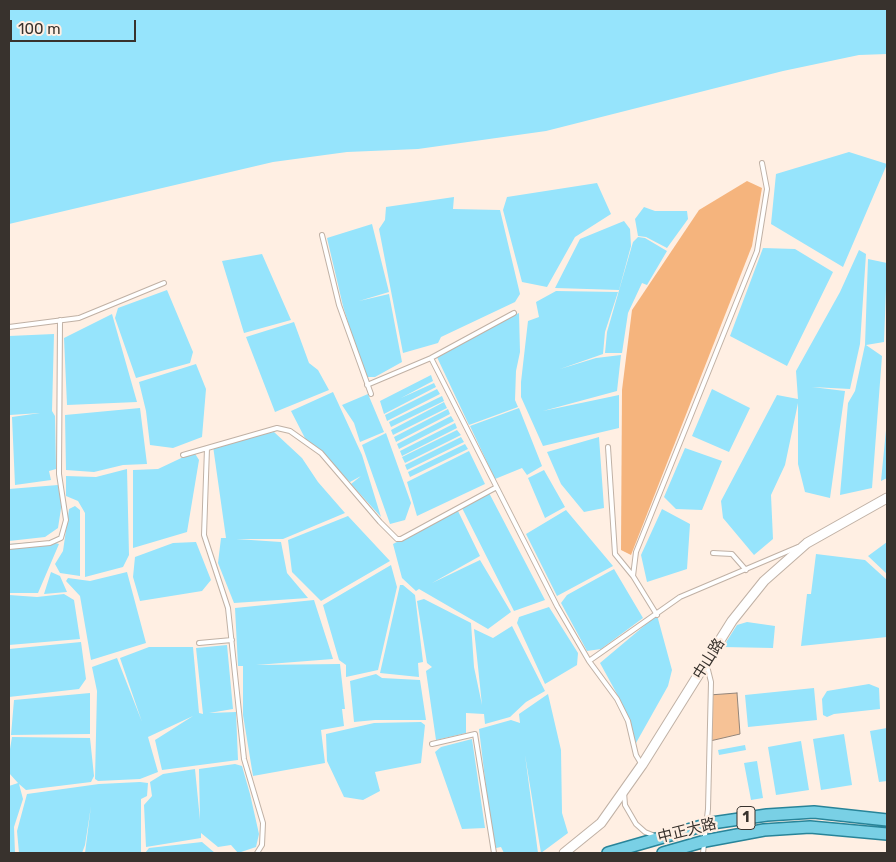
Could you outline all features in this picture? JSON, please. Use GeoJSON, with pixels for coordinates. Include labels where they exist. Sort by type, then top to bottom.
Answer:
{"type":"FeatureCollection","features":[{"type":"Feature","properties":{"kind":"main road","name":"中正大路"},"geometry":{"type":"LineString","coordinates":[[608,853],[707,825],[767,815],[814,812],[887,820]]}},
{"type":"Feature","properties":{"kind":"main road","name":"中正大路"},"geometry":{"type":"LineString","coordinates":[[663,853],[704,841],[764,830],[810,826],[887,834]]}},
{"type":"Feature","properties":{"kind":"street","name":"中山路"},"geometry":{"type":"LineString","coordinates":[[564,853],[601,823],[642,765],[732,621],[764,581],[807,543],[887,498]]}},
{"type":"Feature","properties":{"kind":"lane"},"geometry":{"type":"LineString","coordinates":[[633,576],[636,552],[757,252],[767,189],[762,163]]}},
{"type":"Feature","properties":{"kind":"lane"},"geometry":{"type":"LineString","coordinates":[[322,235],[339,306],[371,394]]}},
{"type":"Feature","properties":{"kind":"lane"},"geometry":{"type":"LineString","coordinates":[[9,327],[79,318],[164,283]]}},
{"type":"Feature","properties":{"kind":"lane"},"geometry":{"type":"LineString","coordinates":[[367,385],[431,358],[514,313]]}},
{"type":"Feature","properties":{"kind":"lane"},"geometry":{"type":"LineString","coordinates":[[9,547],[56,541],[61,538],[66,520],[59,474],[60,320]]}},
{"type":"Feature","properties":{"kind":"lane"},"geometry":{"type":"LineString","coordinates":[[431,358],[557,606],[589,661],[617,699],[628,720],[636,756],[642,765]]}},
{"type":"Feature","properties":{"kind":"lane"},"geometry":{"type":"LineString","coordinates":[[182,455],[277,428],[290,431],[321,453],[380,522],[397,538],[401,539],[496,488]]}},
{"type":"Feature","properties":{"kind":"lane"},"geometry":{"type":"LineString","coordinates":[[608,447],[615,554],[633,576],[656,615]]}},
{"type":"Feature","properties":{"kind":"lane"},"geometry":{"type":"LineString","coordinates":[[207,448],[204,535],[228,608],[244,759],[263,823],[262,844],[257,853]]}},
{"type":"Feature","properties":{"kind":"lane"},"geometry":{"type":"LineString","coordinates":[[589,661],[680,597],[807,543]]}},
{"type":"Feature","properties":{"kind":"lane"},"geometry":{"type":"LineString","coordinates":[[713,553],[732,554],[746,570]]}},
{"type":"Feature","properties":{"kind":"lane"},"geometry":{"type":"LineString","coordinates":[[199,643],[232,640]]}},
{"type":"Feature","properties":{"kind":"lane"},"geometry":{"type":"LineString","coordinates":[[703,853],[707,825],[711,682],[706,664]]}},
{"type":"Feature","properties":{"kind":"lane"},"geometry":{"type":"LineString","coordinates":[[432,744],[475,734],[494,853]]}},
{"type":"Feature","properties":{"kind":"lane"},"geometry":{"type":"LineString","coordinates":[[624,789],[625,805],[636,824],[645,832],[662,837]]}},
{"type":"Feature","properties":{"kind":"shaded area"},"geometry":{"type":"Polygon","coordinates":[[[747,181],[762,188],[752,246],[631,555],[621,550],[622,390],[632,310],[699,210],[747,181]]]}},
{"type":"Feature","properties":{"kind":"water"},"geometry":{"type":"Polygon","coordinates":[[[9,9],[887,9],[887,54],[859,55],[783,71],[546,131],[418,149],[347,152],[273,162],[9,224],[9,9]]]}},
{"type":"Feature","properties":{"kind":"water"},"geometry":{"type":"Polygon","coordinates":[[[849,152],[887,164],[843,267],[771,224],[776,174],[849,152]]]}},
{"type":"Feature","properties":{"kind":"water"},"geometry":{"type":"Polygon","coordinates":[[[597,183],[611,214],[575,237],[547,287],[522,282],[503,210],[507,197],[597,183]]]}},
{"type":"Feature","properties":{"kind":"water"},"geometry":{"type":"Polygon","coordinates":[[[454,197],[453,209],[500,210],[520,294],[515,302],[441,337],[438,343],[403,353],[379,229],[385,220],[386,207],[454,197]]]}},
{"type":"Feature","properties":{"kind":"water"},"geometry":{"type":"Polygon","coordinates":[[[644,207],[655,211],[687,211],[688,219],[667,248],[646,237],[638,236],[635,219],[644,207]]]}},
{"type":"Feature","properties":{"kind":"water"},"geometry":{"type":"Polygon","coordinates":[[[624,221],[630,229],[631,246],[619,290],[555,288],[580,239],[624,221]]]}},
{"type":"Feature","properties":{"kind":"water"},"geometry":{"type":"Polygon","coordinates":[[[372,224],[389,292],[359,301],[389,294],[402,362],[375,377],[365,377],[343,306],[327,238],[372,224]]]}},
{"type":"Feature","properties":{"kind":"water"},"geometry":{"type":"Polygon","coordinates":[[[638,237],[645,238],[667,251],[647,285],[642,283],[628,313],[622,353],[605,353],[607,332],[633,242],[638,237]]]}},
{"type":"Feature","properties":{"kind":"water"},"geometry":{"type":"Polygon","coordinates":[[[763,248],[795,249],[833,272],[787,366],[730,336],[763,248]]]}},
{"type":"Feature","properties":{"kind":"water"},"geometry":{"type":"Polygon","coordinates":[[[859,250],[866,254],[860,344],[850,389],[812,387],[845,391],[830,498],[805,492],[798,464],[798,403],[785,465],[771,495],[773,539],[754,555],[723,518],[721,501],[777,395],[798,399],[796,371],[840,292],[859,250]]]}},
{"type":"Feature","properties":{"kind":"water"},"geometry":{"type":"Polygon","coordinates":[[[262,254],[291,320],[244,333],[222,261],[262,254]]]}},
{"type":"Feature","properties":{"kind":"water"},"geometry":{"type":"Polygon","coordinates":[[[868,259],[887,263],[884,342],[866,345],[882,356],[872,488],[840,495],[848,403],[855,391],[865,345],[868,259]]]}},
{"type":"Feature","properties":{"kind":"water"},"geometry":{"type":"Polygon","coordinates":[[[167,290],[193,352],[190,363],[136,378],[115,318],[118,308],[167,290]]]}},
{"type":"Feature","properties":{"kind":"water"},"geometry":{"type":"Polygon","coordinates":[[[556,291],[618,292],[605,332],[603,354],[560,369],[596,358],[621,355],[617,391],[543,411],[619,395],[619,428],[543,446],[521,397],[521,382],[528,321],[539,317],[536,302],[556,291]]]}},
{"type":"Feature","properties":{"kind":"water"},"geometry":{"type":"Polygon","coordinates":[[[519,313],[520,352],[516,371],[515,400],[518,407],[469,425],[435,353],[519,313]]]}},
{"type":"Feature","properties":{"kind":"water"},"geometry":{"type":"Polygon","coordinates":[[[112,314],[137,402],[67,405],[64,338],[112,314]]]}},
{"type":"Feature","properties":{"kind":"water"},"geometry":{"type":"Polygon","coordinates":[[[294,322],[309,363],[318,370],[329,390],[275,412],[246,337],[294,322]]]}},
{"type":"Feature","properties":{"kind":"water"},"geometry":{"type":"Polygon","coordinates":[[[54,334],[52,411],[55,416],[56,469],[49,471],[51,480],[15,485],[12,417],[40,413],[10,415],[9,336],[54,334]]]}},
{"type":"Feature","properties":{"kind":"water"},"geometry":{"type":"Polygon","coordinates":[[[196,364],[206,389],[202,437],[173,448],[150,445],[146,411],[139,382],[196,364]]]}},
{"type":"Feature","properties":{"kind":"water"},"geometry":{"type":"Polygon","coordinates":[[[431,375],[433,381],[401,398],[434,383],[436,387],[384,414],[380,401],[431,375]]]}},
{"type":"Feature","properties":{"kind":"water"},"geometry":{"type":"Polygon","coordinates":[[[437,389],[440,394],[387,421],[385,415],[437,389]]]}},
{"type":"Feature","properties":{"kind":"water"},"geometry":{"type":"Polygon","coordinates":[[[712,389],[750,408],[729,452],[692,436],[712,389]]]}},
{"type":"Feature","properties":{"kind":"water"},"geometry":{"type":"Polygon","coordinates":[[[333,392],[362,455],[381,517],[351,484],[361,476],[350,482],[308,444],[291,411],[333,392]]]}},
{"type":"Feature","properties":{"kind":"water"},"geometry":{"type":"Polygon","coordinates":[[[368,394],[384,432],[360,442],[354,423],[342,405],[368,394]]]}},
{"type":"Feature","properties":{"kind":"water"},"geometry":{"type":"Polygon","coordinates":[[[442,396],[444,401],[391,427],[389,422],[442,396]]]}},
{"type":"Feature","properties":{"kind":"water"},"geometry":{"type":"Polygon","coordinates":[[[444,402],[447,408],[393,435],[391,430],[444,402]]]}},
{"type":"Feature","properties":{"kind":"water"},"geometry":{"type":"Polygon","coordinates":[[[140,408],[147,464],[123,465],[94,472],[66,470],[65,415],[140,408]]]}},
{"type":"Feature","properties":{"kind":"water"},"geometry":{"type":"Polygon","coordinates":[[[519,408],[542,466],[527,475],[522,468],[495,479],[470,426],[519,408]]]}},
{"type":"Feature","properties":{"kind":"water"},"geometry":{"type":"Polygon","coordinates":[[[448,409],[450,414],[396,442],[394,437],[448,409]]]}},
{"type":"Feature","properties":{"kind":"water"},"geometry":{"type":"Polygon","coordinates":[[[451,416],[454,421],[399,449],[397,444],[451,416]]]}},
{"type":"Feature","properties":{"kind":"water"},"geometry":{"type":"Polygon","coordinates":[[[887,420],[887,478],[881,481],[887,420]]]}},
{"type":"Feature","properties":{"kind":"water"},"geometry":{"type":"Polygon","coordinates":[[[455,423],[457,428],[402,456],[400,451],[455,423]]]}},
{"type":"Feature","properties":{"kind":"water"},"geometry":{"type":"Polygon","coordinates":[[[457,430],[461,435],[405,463],[402,457],[457,430]]]}},
{"type":"Feature","properties":{"kind":"water"},"geometry":{"type":"Polygon","coordinates":[[[274,432],[302,458],[318,482],[345,513],[283,539],[236,539],[281,542],[287,573],[308,598],[234,603],[218,563],[221,538],[226,538],[213,446],[274,432]]]}},
{"type":"Feature","properties":{"kind":"water"},"geometry":{"type":"Polygon","coordinates":[[[386,433],[411,503],[405,520],[390,524],[362,445],[386,433]]]}},
{"type":"Feature","properties":{"kind":"water"},"geometry":{"type":"Polygon","coordinates":[[[461,437],[464,442],[407,470],[405,465],[461,437]]]}},
{"type":"Feature","properties":{"kind":"water"},"geometry":{"type":"Polygon","coordinates":[[[599,437],[604,508],[584,512],[561,484],[547,452],[599,437]]]}},
{"type":"Feature","properties":{"kind":"water"},"geometry":{"type":"Polygon","coordinates":[[[465,444],[468,449],[410,477],[408,472],[465,444]]]}},
{"type":"Feature","properties":{"kind":"water"},"geometry":{"type":"Polygon","coordinates":[[[685,448],[722,461],[702,510],[676,509],[664,497],[685,448]]]}},
{"type":"Feature","properties":{"kind":"water"},"geometry":{"type":"Polygon","coordinates":[[[469,451],[485,484],[417,516],[407,482],[469,451]]]}},
{"type":"Feature","properties":{"kind":"water"},"geometry":{"type":"Polygon","coordinates":[[[194,452],[199,460],[187,532],[133,548],[133,470],[158,469],[194,452]]]}},
{"type":"Feature","properties":{"kind":"water"},"geometry":{"type":"Polygon","coordinates":[[[127,469],[129,555],[123,567],[85,577],[85,513],[78,501],[66,496],[66,476],[96,477],[127,469]]]}},
{"type":"Feature","properties":{"kind":"water"},"geometry":{"type":"Polygon","coordinates":[[[544,470],[565,507],[545,518],[528,478],[544,470]]]}},
{"type":"Feature","properties":{"kind":"water"},"geometry":{"type":"Polygon","coordinates":[[[58,485],[62,502],[58,528],[45,537],[9,541],[9,489],[58,485]]]}},
{"type":"Feature","properties":{"kind":"water"},"geometry":{"type":"Polygon","coordinates":[[[488,491],[545,600],[514,611],[461,506],[488,491]]]}},
{"type":"Feature","properties":{"kind":"water"},"geometry":{"type":"Polygon","coordinates":[[[75,506],[80,510],[80,576],[60,573],[55,564],[63,551],[69,509],[75,506]]]}},
{"type":"Feature","properties":{"kind":"water"},"geometry":{"type":"Polygon","coordinates":[[[662,509],[690,524],[687,569],[647,582],[641,555],[662,509]]]}},
{"type":"Feature","properties":{"kind":"water"},"geometry":{"type":"Polygon","coordinates":[[[566,510],[613,566],[557,596],[526,534],[566,510]]]}},
{"type":"Feature","properties":{"kind":"water"},"geometry":{"type":"Polygon","coordinates":[[[458,511],[480,556],[432,583],[480,560],[511,612],[488,629],[419,589],[416,591],[402,578],[393,544],[458,511]]]}},
{"type":"Feature","properties":{"kind":"water"},"geometry":{"type":"Polygon","coordinates":[[[348,516],[390,561],[321,601],[292,572],[288,540],[348,516]]]}},
{"type":"Feature","properties":{"kind":"water"},"geometry":{"type":"Polygon","coordinates":[[[49,541],[59,544],[38,593],[9,593],[9,544],[49,541]]]}},
{"type":"Feature","properties":{"kind":"water"},"geometry":{"type":"Polygon","coordinates":[[[196,542],[211,580],[202,591],[140,601],[133,577],[135,557],[173,543],[196,542]]]}},
{"type":"Feature","properties":{"kind":"water"},"geometry":{"type":"Polygon","coordinates":[[[887,542],[887,574],[868,556],[887,542]]]}},
{"type":"Feature","properties":{"kind":"water"},"geometry":{"type":"Polygon","coordinates":[[[816,554],[865,560],[887,580],[887,637],[801,646],[807,594],[811,594],[816,554]]]}},
{"type":"Feature","properties":{"kind":"water"},"geometry":{"type":"Polygon","coordinates":[[[391,565],[397,587],[378,670],[346,677],[346,665],[339,660],[323,605],[391,565]]]}},
{"type":"Feature","properties":{"kind":"water"},"geometry":{"type":"Polygon","coordinates":[[[614,569],[643,618],[601,649],[587,651],[561,603],[567,595],[614,569]]]}},
{"type":"Feature","properties":{"kind":"water"},"geometry":{"type":"Polygon","coordinates":[[[51,572],[60,576],[67,592],[44,594],[51,572]]]}},
{"type":"Feature","properties":{"kind":"water"},"geometry":{"type":"Polygon","coordinates":[[[127,572],[146,643],[91,660],[80,596],[66,581],[68,578],[90,581],[127,572]]]}},
{"type":"Feature","properties":{"kind":"water"},"geometry":{"type":"Polygon","coordinates":[[[400,585],[403,585],[415,595],[423,662],[418,663],[419,677],[380,673],[400,585]]]}},
{"type":"Feature","properties":{"kind":"water"},"geometry":{"type":"Polygon","coordinates":[[[64,594],[74,600],[80,639],[9,645],[9,595],[37,597],[64,594]]]}},
{"type":"Feature","properties":{"kind":"water"},"geometry":{"type":"Polygon","coordinates":[[[424,599],[471,623],[474,667],[482,705],[474,629],[493,638],[512,626],[545,691],[526,702],[510,717],[485,724],[484,714],[466,713],[466,733],[436,740],[426,671],[432,667],[427,663],[417,601],[424,599]]]}},
{"type":"Feature","properties":{"kind":"water"},"geometry":{"type":"Polygon","coordinates":[[[314,600],[333,659],[256,665],[340,664],[345,709],[342,709],[344,726],[321,730],[325,763],[253,776],[243,715],[243,666],[238,666],[235,608],[314,600]]]}},
{"type":"Feature","properties":{"kind":"water"},"geometry":{"type":"Polygon","coordinates":[[[549,607],[578,653],[577,665],[545,684],[517,623],[519,617],[549,607]]]}},
{"type":"Feature","properties":{"kind":"water"},"geometry":{"type":"Polygon","coordinates":[[[657,615],[672,670],[668,686],[636,743],[617,694],[600,663],[657,615]]]}},
{"type":"Feature","properties":{"kind":"water"},"geometry":{"type":"Polygon","coordinates":[[[747,622],[775,626],[773,648],[723,647],[737,625],[747,622]]]}},
{"type":"Feature","properties":{"kind":"water"},"geometry":{"type":"Polygon","coordinates":[[[81,642],[86,679],[79,689],[9,697],[9,649],[81,642]]]}},
{"type":"Feature","properties":{"kind":"water"},"geometry":{"type":"Polygon","coordinates":[[[227,645],[233,709],[209,713],[236,712],[238,760],[162,770],[155,740],[193,716],[148,737],[158,772],[140,779],[98,781],[95,779],[97,691],[92,667],[117,658],[142,722],[120,658],[149,647],[193,647],[199,713],[203,714],[196,648],[227,645]]]}},
{"type":"Feature","properties":{"kind":"water"},"geometry":{"type":"Polygon","coordinates":[[[376,674],[382,678],[420,680],[426,720],[354,722],[350,681],[376,674]]]}},
{"type":"Feature","properties":{"kind":"water"},"geometry":{"type":"Polygon","coordinates":[[[869,684],[879,688],[880,709],[834,714],[827,717],[823,715],[822,699],[827,691],[869,684]]]}},
{"type":"Feature","properties":{"kind":"water"},"geometry":{"type":"Polygon","coordinates":[[[814,688],[817,720],[748,727],[745,695],[814,688]]]}},
{"type":"Feature","properties":{"kind":"water"},"geometry":{"type":"Polygon","coordinates":[[[90,693],[90,734],[11,735],[14,700],[90,693]]]}},
{"type":"Feature","properties":{"kind":"water"},"geometry":{"type":"Polygon","coordinates":[[[548,694],[561,750],[562,813],[568,833],[541,853],[525,755],[538,853],[504,853],[501,847],[496,848],[490,821],[479,729],[511,720],[520,723],[519,714],[548,694]]]}},
{"type":"Feature","properties":{"kind":"water"},"geometry":{"type":"Polygon","coordinates":[[[421,722],[425,725],[421,763],[375,772],[380,791],[363,800],[344,797],[327,761],[326,734],[374,723],[421,722]]]}},
{"type":"Feature","properties":{"kind":"water"},"geometry":{"type":"Polygon","coordinates":[[[887,728],[887,781],[879,782],[870,731],[887,728]]]}},
{"type":"Feature","properties":{"kind":"water"},"geometry":{"type":"Polygon","coordinates":[[[844,734],[852,785],[821,790],[813,739],[844,734]]]}},
{"type":"Feature","properties":{"kind":"water"},"geometry":{"type":"Polygon","coordinates":[[[12,737],[90,738],[94,776],[91,782],[26,790],[19,784],[23,799],[14,827],[15,853],[9,853],[9,786],[18,783],[9,773],[12,737]]]}},
{"type":"Feature","properties":{"kind":"water"},"geometry":{"type":"Polygon","coordinates":[[[472,739],[485,828],[462,829],[435,752],[441,747],[472,739]]]}},
{"type":"Feature","properties":{"kind":"water"},"geometry":{"type":"Polygon","coordinates":[[[801,741],[809,790],[776,795],[768,747],[801,741]]]}},
{"type":"Feature","properties":{"kind":"water"},"geometry":{"type":"Polygon","coordinates":[[[745,745],[746,750],[719,755],[718,750],[745,745]]]}},
{"type":"Feature","properties":{"kind":"water"},"geometry":{"type":"Polygon","coordinates":[[[757,761],[763,798],[751,800],[744,763],[757,761]]]}},
{"type":"Feature","properties":{"kind":"water"},"geometry":{"type":"Polygon","coordinates":[[[235,764],[242,766],[250,794],[259,834],[256,847],[238,853],[231,845],[218,847],[201,833],[201,838],[146,847],[144,805],[152,796],[150,782],[163,774],[195,769],[200,820],[199,769],[235,764]]]}},
{"type":"Feature","properties":{"kind":"water"},"geometry":{"type":"Polygon","coordinates":[[[148,783],[147,796],[141,799],[141,853],[85,853],[91,806],[82,853],[19,853],[17,831],[27,794],[99,784],[148,783]]]}},
{"type":"Feature","properties":{"kind":"water"},"geometry":{"type":"Polygon","coordinates":[[[202,842],[215,853],[145,853],[149,848],[202,842]]]}},
{"type":"Feature","properties":{"kind":"building"},"geometry":{"type":"Polygon","coordinates":[[[737,693],[740,734],[710,741],[709,695],[737,693]]]}}]}
